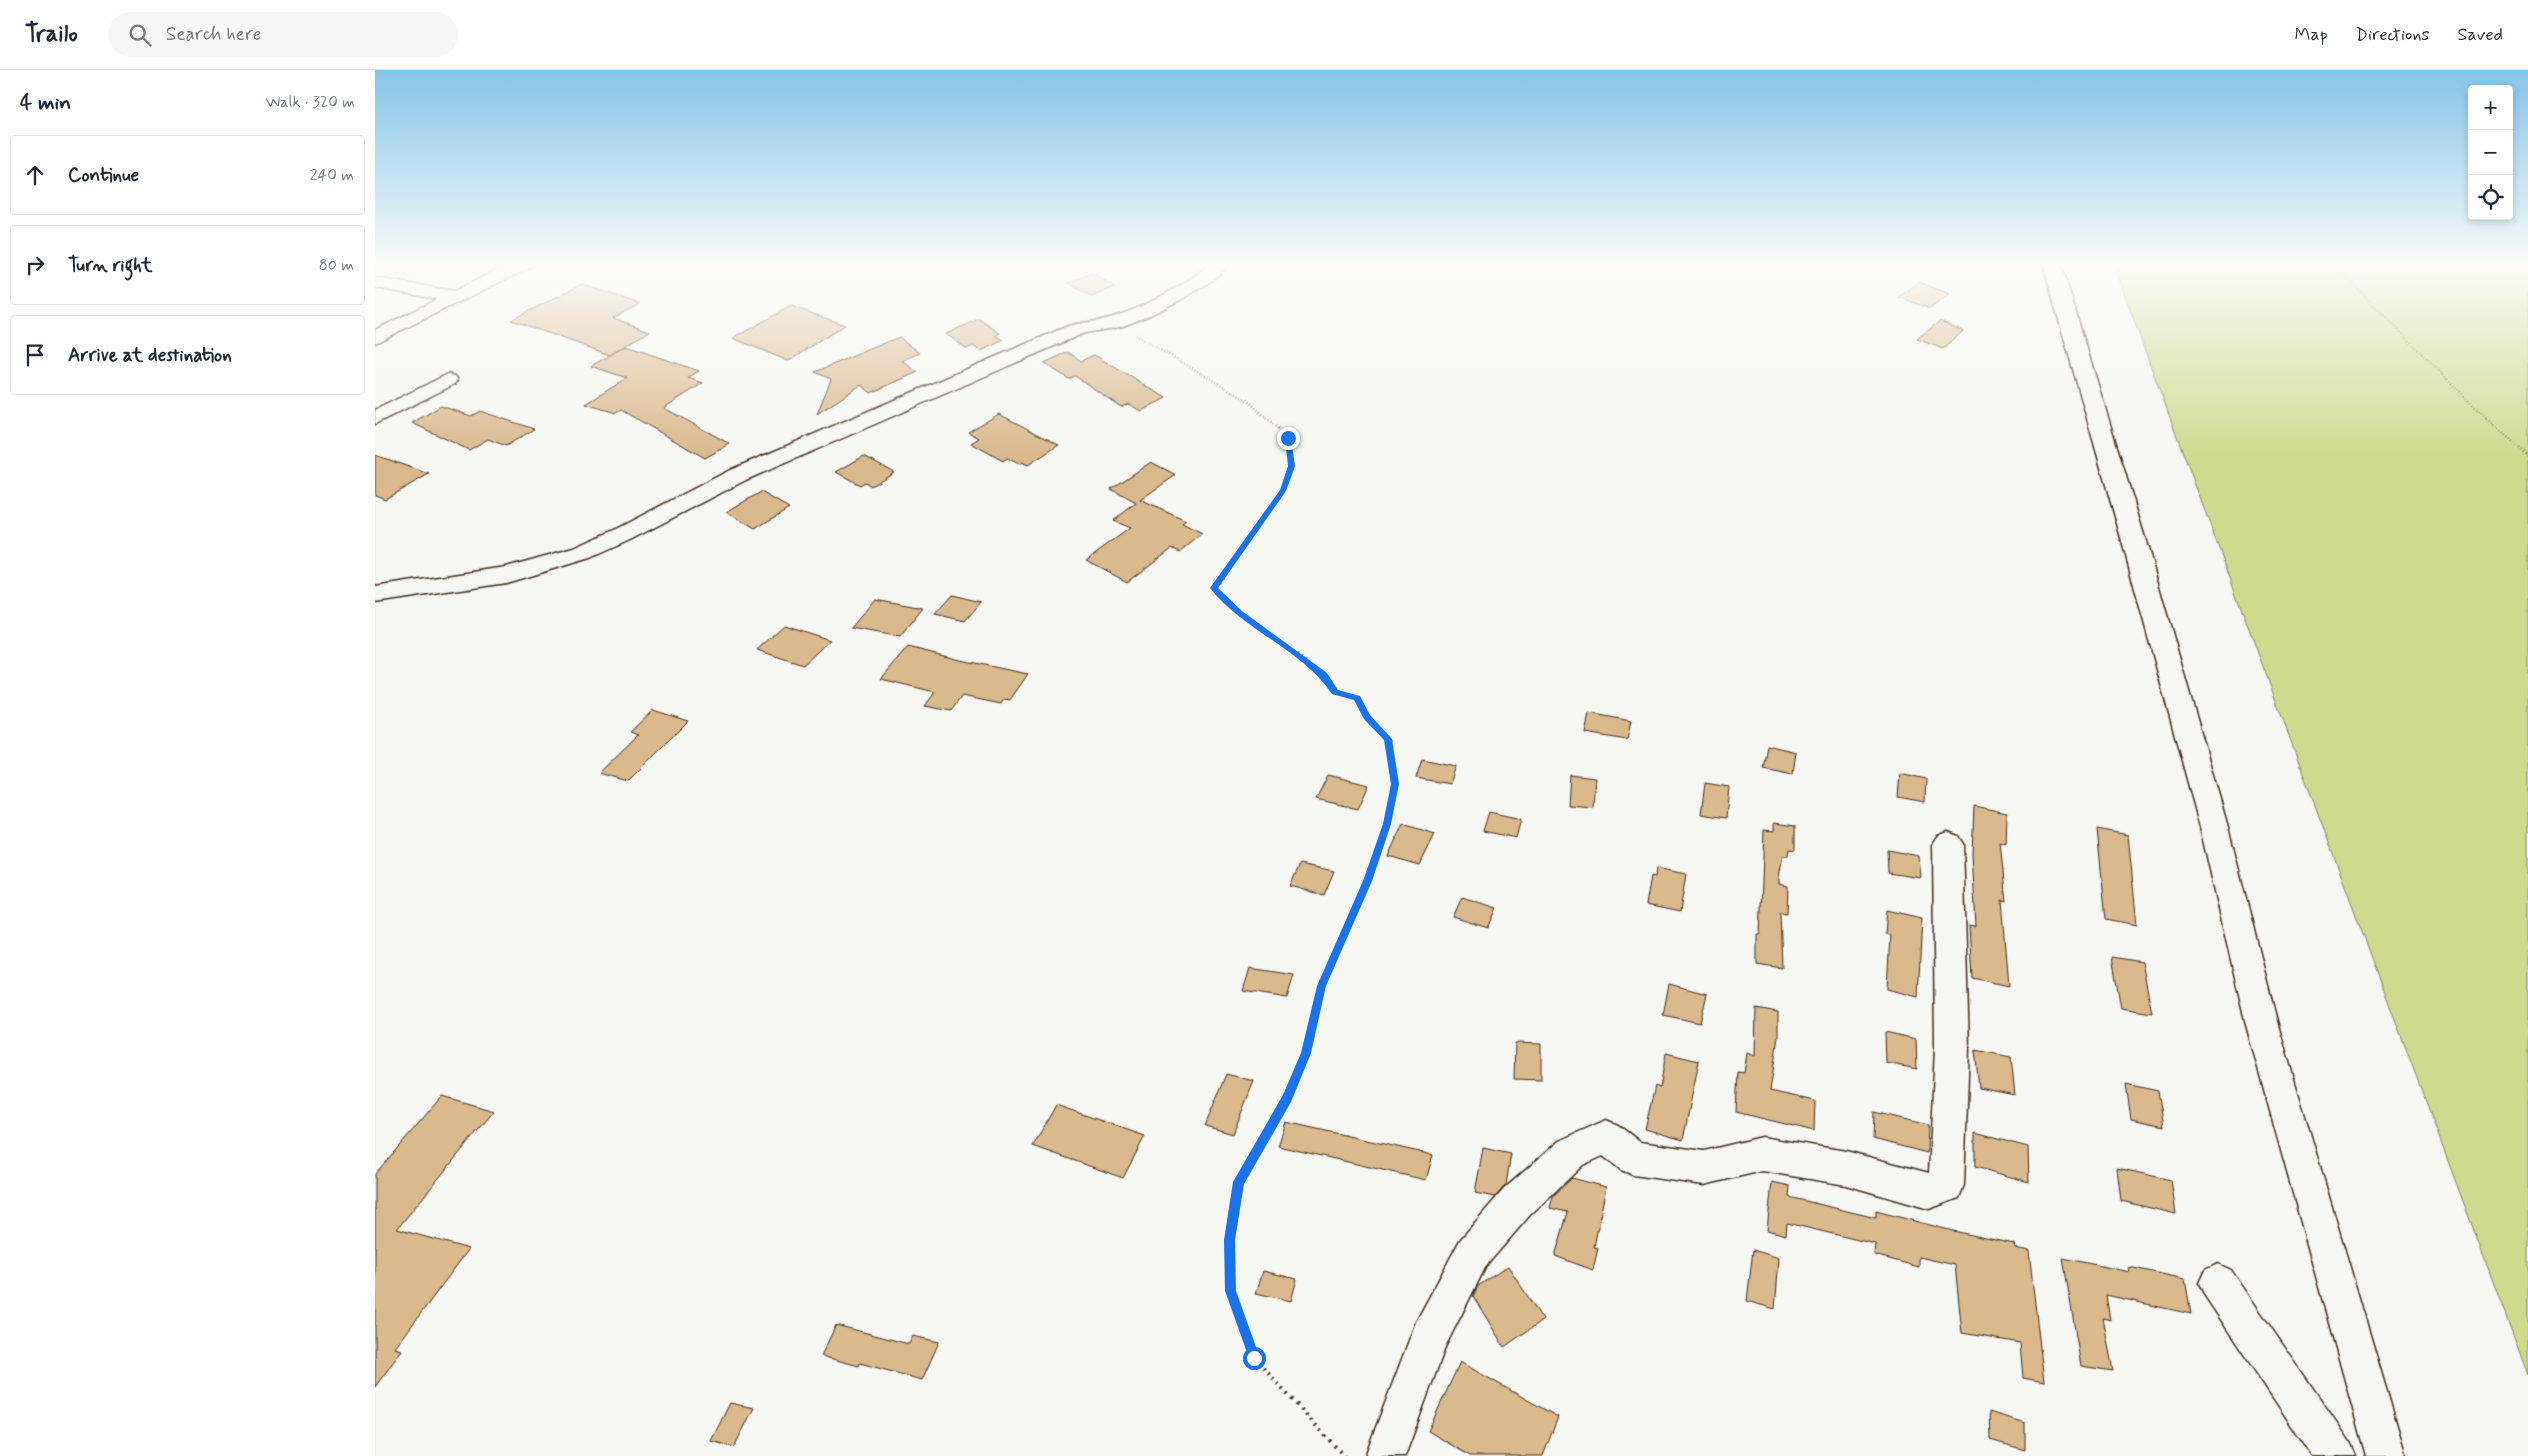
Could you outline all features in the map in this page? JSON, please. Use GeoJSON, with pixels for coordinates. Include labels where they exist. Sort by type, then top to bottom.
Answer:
{"type":"FeatureCollection","features":[{"type":"Feature","properties":{"kind":"street"},"geometry":{"type":"LineString","coordinates":[[375,337],[392,329]]}},
{"type":"Feature","properties":{"kind":"street"},"geometry":{"type":"LineString","coordinates":[[375,595],[507,576],[582,553],[731,478],[939,392],[1079,329]]}},
{"type":"Feature","properties":{"kind":"street"},"geometry":{"type":"LineString","coordinates":[[2070,329],[2133,538],[2213,827],[2262,1025],[2386,1456]]}},
{"type":"Feature","properties":{"kind":"street"},"geometry":{"type":"LineString","coordinates":[[375,418],[448,380]]}},
{"type":"Feature","properties":{"kind":"street"},"geometry":{"type":"LineString","coordinates":[[1385,1456],[1430,1336],[1473,1253],[1517,1202],[1571,1153],[1606,1137],[1633,1158],[1703,1168],[1762,1154],[1845,1168],[1929,1191],[1946,1185],[1951,1048],[1948,844]]}},
{"type":"Feature","properties":{"kind":"street"},"geometry":{"type":"LineString","coordinates":[[2218,1283],[2336,1456]]}},
{"type":"Feature","properties":{"kind":"path"},"geometry":{"type":"LineString","coordinates":[[1125,329],[1247,400],[1288,438],[1292,466],[1283,491],[1214,588],[1239,613],[1324,675],[1335,692],[1357,698],[1367,717],[1388,739],[1393,761],[1395,784],[1387,824],[1359,904],[1321,986],[1306,1053],[1287,1098],[1239,1182],[1229,1240],[1230,1291],[1254,1358],[1344,1456]]}},
{"type":"Feature","properties":{"kind":"path"},"geometry":{"type":"LineString","coordinates":[[2398,329],[2453,387],[2528,456]]}},
{"type":"Feature","properties":{"kind":"green space"},"geometry":{"type":"Polygon","coordinates":[[[2137,329],[2528,329],[2528,1375],[2137,329]]]}},
{"type":"Feature","properties":{"kind":"building"},"geometry":{"type":"Polygon","coordinates":[[[536,329],[643,329],[650,331],[610,355],[536,329]]]}},
{"type":"Feature","properties":{"kind":"building"},"geometry":{"type":"Polygon","coordinates":[[[750,329],[839,329],[788,361],[733,338],[750,329]]]}},
{"type":"Feature","properties":{"kind":"building"},"geometry":{"type":"Polygon","coordinates":[[[958,329],[994,329],[1000,333],[996,335],[1004,340],[981,351],[973,346],[967,349],[946,334],[958,329]]]}},
{"type":"Feature","properties":{"kind":"building"},"geometry":{"type":"Polygon","coordinates":[[[1930,329],[1958,329],[1963,331],[1943,349],[1917,339],[1930,329]]]}},
{"type":"Feature","properties":{"kind":"building"},"geometry":{"type":"Polygon","coordinates":[[[899,337],[920,353],[902,361],[918,372],[871,393],[861,385],[817,414],[831,379],[815,372],[899,337]]]}},
{"type":"Feature","properties":{"kind":"building"},"geometry":{"type":"Polygon","coordinates":[[[626,346],[699,371],[688,378],[703,383],[664,408],[730,444],[705,458],[621,410],[616,413],[586,404],[627,378],[591,366],[626,346]]]}},
{"type":"Feature","properties":{"kind":"building"},"geometry":{"type":"Polygon","coordinates":[[[1068,352],[1081,361],[1094,355],[1166,398],[1141,411],[1128,404],[1121,407],[1075,376],[1069,379],[1044,363],[1068,352]]]}},
{"type":"Feature","properties":{"kind":"building"},"geometry":{"type":"Polygon","coordinates":[[[441,406],[471,416],[480,411],[534,429],[506,446],[488,439],[469,450],[412,423],[441,406]]]}},
{"type":"Feature","properties":{"kind":"building"},"geometry":{"type":"Polygon","coordinates":[[[999,414],[1059,445],[1028,465],[1022,462],[1019,464],[1007,458],[1003,461],[971,443],[979,438],[968,432],[999,414]]]}},
{"type":"Feature","properties":{"kind":"building"},"geometry":{"type":"Polygon","coordinates":[[[375,455],[429,474],[385,499],[375,495],[375,455]]]}},
{"type":"Feature","properties":{"kind":"building"},"geometry":{"type":"Polygon","coordinates":[[[864,456],[894,472],[871,486],[865,482],[860,485],[836,472],[864,456]]]}},
{"type":"Feature","properties":{"kind":"building"},"geometry":{"type":"Polygon","coordinates":[[[1151,462],[1176,475],[1140,500],[1186,521],[1182,524],[1202,534],[1180,552],[1172,548],[1127,582],[1086,560],[1130,528],[1113,521],[1136,503],[1111,489],[1151,462]]]}},
{"type":"Feature","properties":{"kind":"building"},"geometry":{"type":"Polygon","coordinates":[[[761,492],[789,508],[755,529],[726,512],[761,492]]]}},
{"type":"Feature","properties":{"kind":"building"},"geometry":{"type":"Polygon","coordinates":[[[952,595],[981,602],[965,621],[935,614],[952,595]]]}},
{"type":"Feature","properties":{"kind":"building"},"geometry":{"type":"Polygon","coordinates":[[[875,599],[923,608],[900,637],[851,628],[875,599]]]}},
{"type":"Feature","properties":{"kind":"building"},"geometry":{"type":"Polygon","coordinates":[[[784,625],[830,640],[803,665],[757,650],[784,625]]]}},
{"type":"Feature","properties":{"kind":"building"},"geometry":{"type":"Polygon","coordinates":[[[908,647],[1028,674],[1010,700],[1004,699],[1001,704],[962,696],[951,711],[925,706],[935,692],[881,679],[908,647]]]}},
{"type":"Feature","properties":{"kind":"building"},"geometry":{"type":"Polygon","coordinates":[[[653,710],[688,721],[628,781],[599,773],[638,735],[630,732],[653,710]]]}},
{"type":"Feature","properties":{"kind":"building"},"geometry":{"type":"Polygon","coordinates":[[[1589,713],[1631,721],[1627,740],[1585,733],[1589,713]]]}},
{"type":"Feature","properties":{"kind":"building"},"geometry":{"type":"Polygon","coordinates":[[[1767,745],[1796,752],[1793,774],[1763,768],[1767,745]]]}},
{"type":"Feature","properties":{"kind":"building"},"geometry":{"type":"Polygon","coordinates":[[[1422,759],[1456,766],[1450,784],[1416,778],[1422,759]]]}},
{"type":"Feature","properties":{"kind":"building"},"geometry":{"type":"Polygon","coordinates":[[[1900,773],[1926,779],[1925,802],[1898,797],[1900,773]]]}},
{"type":"Feature","properties":{"kind":"building"},"geometry":{"type":"Polygon","coordinates":[[[1328,775],[1369,785],[1358,809],[1316,799],[1328,775]]]}},
{"type":"Feature","properties":{"kind":"building"},"geometry":{"type":"Polygon","coordinates":[[[1570,775],[1595,778],[1593,807],[1568,805],[1570,775]]]}},
{"type":"Feature","properties":{"kind":"building"},"geometry":{"type":"Polygon","coordinates":[[[1705,783],[1729,787],[1726,818],[1701,814],[1705,783]]]}},
{"type":"Feature","properties":{"kind":"building"},"geometry":{"type":"Polygon","coordinates":[[[1974,806],[2007,813],[2006,845],[2000,843],[2006,901],[2002,900],[2009,986],[1972,978],[1969,925],[1976,926],[1972,854],[1974,806]]]}},
{"type":"Feature","properties":{"kind":"building"},"geometry":{"type":"Polygon","coordinates":[[[1489,812],[1521,819],[1516,838],[1483,831],[1489,812]]]}},
{"type":"Feature","properties":{"kind":"building"},"geometry":{"type":"Polygon","coordinates":[[[1774,823],[1795,826],[1795,850],[1789,849],[1788,856],[1783,856],[1779,877],[1779,884],[1788,886],[1787,913],[1780,912],[1782,968],[1757,964],[1757,934],[1760,935],[1764,830],[1774,831],[1774,823]]]}},
{"type":"Feature","properties":{"kind":"building"},"geometry":{"type":"Polygon","coordinates":[[[1403,824],[1435,834],[1420,865],[1388,856],[1403,824]]]}},
{"type":"Feature","properties":{"kind":"building"},"geometry":{"type":"Polygon","coordinates":[[[2097,829],[2128,835],[2137,925],[2106,919],[2097,829]]]}},
{"type":"Feature","properties":{"kind":"building"},"geometry":{"type":"Polygon","coordinates":[[[1887,850],[1919,856],[1921,878],[1888,873],[1887,850]]]}},
{"type":"Feature","properties":{"kind":"building"},"geometry":{"type":"Polygon","coordinates":[[[1300,864],[1334,871],[1324,895],[1290,886],[1300,864]]]}},
{"type":"Feature","properties":{"kind":"building"},"geometry":{"type":"Polygon","coordinates":[[[1656,868],[1686,874],[1680,912],[1646,905],[1651,876],[1655,877],[1656,868]]]}},
{"type":"Feature","properties":{"kind":"building"},"geometry":{"type":"Polygon","coordinates":[[[1462,897],[1497,908],[1488,928],[1453,917],[1462,897]]]}},
{"type":"Feature","properties":{"kind":"building"},"geometry":{"type":"Polygon","coordinates":[[[1887,910],[1922,918],[1918,997],[1887,989],[1890,935],[1885,934],[1887,910]]]}},
{"type":"Feature","properties":{"kind":"building"},"geometry":{"type":"Polygon","coordinates":[[[2112,957],[2142,962],[2152,1013],[2121,1008],[2112,957]]]}},
{"type":"Feature","properties":{"kind":"building"},"geometry":{"type":"Polygon","coordinates":[[[1250,968],[1294,975],[1287,998],[1243,991],[1250,968]]]}},
{"type":"Feature","properties":{"kind":"building"},"geometry":{"type":"Polygon","coordinates":[[[1669,984],[1707,994],[1700,1023],[1663,1015],[1669,984]]]}},
{"type":"Feature","properties":{"kind":"building"},"geometry":{"type":"Polygon","coordinates":[[[1756,1008],[1778,1012],[1778,1037],[1770,1091],[1815,1101],[1814,1131],[1736,1112],[1738,1072],[1744,1073],[1747,1053],[1755,1056],[1756,1008]]]}},
{"type":"Feature","properties":{"kind":"building"},"geometry":{"type":"Polygon","coordinates":[[[1885,1032],[1916,1039],[1917,1069],[1886,1063],[1885,1032]]]}},
{"type":"Feature","properties":{"kind":"building"},"geometry":{"type":"Polygon","coordinates":[[[1515,1043],[1541,1044],[1541,1080],[1514,1079],[1515,1043]]]}},
{"type":"Feature","properties":{"kind":"building"},"geometry":{"type":"Polygon","coordinates":[[[1975,1050],[2011,1057],[2015,1095],[1979,1088],[1975,1050]]]}},
{"type":"Feature","properties":{"kind":"building"},"geometry":{"type":"Polygon","coordinates":[[[1666,1053],[1699,1061],[1683,1140],[1645,1129],[1655,1086],[1660,1088],[1666,1053]]]}},
{"type":"Feature","properties":{"kind":"building"},"geometry":{"type":"Polygon","coordinates":[[[1226,1074],[1254,1081],[1233,1134],[1205,1126],[1226,1074]]]}},
{"type":"Feature","properties":{"kind":"building"},"geometry":{"type":"Polygon","coordinates":[[[2126,1084],[2158,1091],[2164,1126],[2131,1119],[2126,1084]]]}},
{"type":"Feature","properties":{"kind":"building"},"geometry":{"type":"Polygon","coordinates":[[[442,1096],[494,1111],[397,1229],[469,1249],[395,1348],[402,1350],[375,1387],[375,1174],[442,1096]]]}},
{"type":"Feature","properties":{"kind":"building"},"geometry":{"type":"Polygon","coordinates":[[[1056,1105],[1145,1136],[1123,1178],[1033,1146],[1056,1105]]]}},
{"type":"Feature","properties":{"kind":"building"},"geometry":{"type":"Polygon","coordinates":[[[1874,1112],[1928,1125],[1927,1153],[1873,1139],[1874,1112]]]}},
{"type":"Feature","properties":{"kind":"building"},"geometry":{"type":"Polygon","coordinates":[[[1286,1122],[1433,1155],[1426,1180],[1278,1146],[1286,1122]]]}},
{"type":"Feature","properties":{"kind":"building"},"geometry":{"type":"Polygon","coordinates":[[[1975,1133],[2028,1147],[2029,1182],[1975,1167],[1975,1133]]]}},
{"type":"Feature","properties":{"kind":"building"},"geometry":{"type":"Polygon","coordinates":[[[1483,1148],[1511,1154],[1506,1185],[1495,1197],[1475,1193],[1483,1148]]]}},
{"type":"Feature","properties":{"kind":"building"},"geometry":{"type":"Polygon","coordinates":[[[2117,1168],[2171,1180],[2176,1214],[2121,1201],[2117,1168]]]}},
{"type":"Feature","properties":{"kind":"building"},"geometry":{"type":"Polygon","coordinates":[[[1572,1178],[1606,1187],[1594,1247],[1598,1248],[1593,1270],[1555,1256],[1568,1212],[1550,1208],[1553,1196],[1572,1178]]]}},
{"type":"Feature","properties":{"kind":"building"},"geometry":{"type":"Polygon","coordinates":[[[1772,1182],[1790,1186],[1789,1197],[1876,1218],[1876,1211],[1953,1231],[2014,1244],[2015,1248],[2029,1251],[2044,1382],[2023,1378],[2020,1343],[1962,1333],[1955,1265],[1919,1257],[1919,1267],[1874,1255],[1875,1244],[1787,1223],[1786,1235],[1767,1230],[1772,1182]]]}},
{"type":"Feature","properties":{"kind":"building"},"geometry":{"type":"Polygon","coordinates":[[[1753,1250],[1779,1258],[1775,1309],[1747,1301],[1753,1250]]]}},
{"type":"Feature","properties":{"kind":"building"},"geometry":{"type":"Polygon","coordinates":[[[2063,1258],[2130,1272],[2129,1267],[2185,1279],[2191,1314],[2106,1295],[2110,1320],[2103,1318],[2113,1371],[2081,1366],[2063,1258]]]}},
{"type":"Feature","properties":{"kind":"building"},"geometry":{"type":"Polygon","coordinates":[[[1508,1266],[1543,1320],[1504,1347],[1473,1296],[1478,1286],[1508,1266]]]}},
{"type":"Feature","properties":{"kind":"building"},"geometry":{"type":"Polygon","coordinates":[[[1263,1271],[1297,1279],[1291,1301],[1256,1293],[1263,1271]]]}},
{"type":"Feature","properties":{"kind":"building"},"geometry":{"type":"Polygon","coordinates":[[[836,1325],[909,1344],[913,1336],[939,1342],[922,1380],[860,1363],[859,1366],[821,1356],[836,1325]]]}},
{"type":"Feature","properties":{"kind":"building"},"geometry":{"type":"Polygon","coordinates":[[[1460,1362],[1558,1417],[1543,1456],[1470,1456],[1428,1431],[1460,1362]]]}},
{"type":"Feature","properties":{"kind":"building"},"geometry":{"type":"Polygon","coordinates":[[[730,1403],[754,1408],[734,1447],[711,1441],[730,1403]]]}},
{"type":"Feature","properties":{"kind":"building"},"geometry":{"type":"Polygon","coordinates":[[[1989,1412],[2025,1423],[2025,1450],[1990,1440],[1989,1412]]]}},
{"type":"Feature","properties":{"kind":"route"},"geometry":{"type":"LineString","coordinates":[[1254,1358],[1230,1291],[1229,1240],[1239,1182],[1287,1098],[1306,1053],[1321,986],[1359,904],[1387,824],[1395,784],[1393,761],[1388,739],[1367,717],[1357,698],[1335,692],[1324,675],[1300,660],[1239,613],[1214,588],[1283,491],[1292,466],[1288,438]]}}]}
